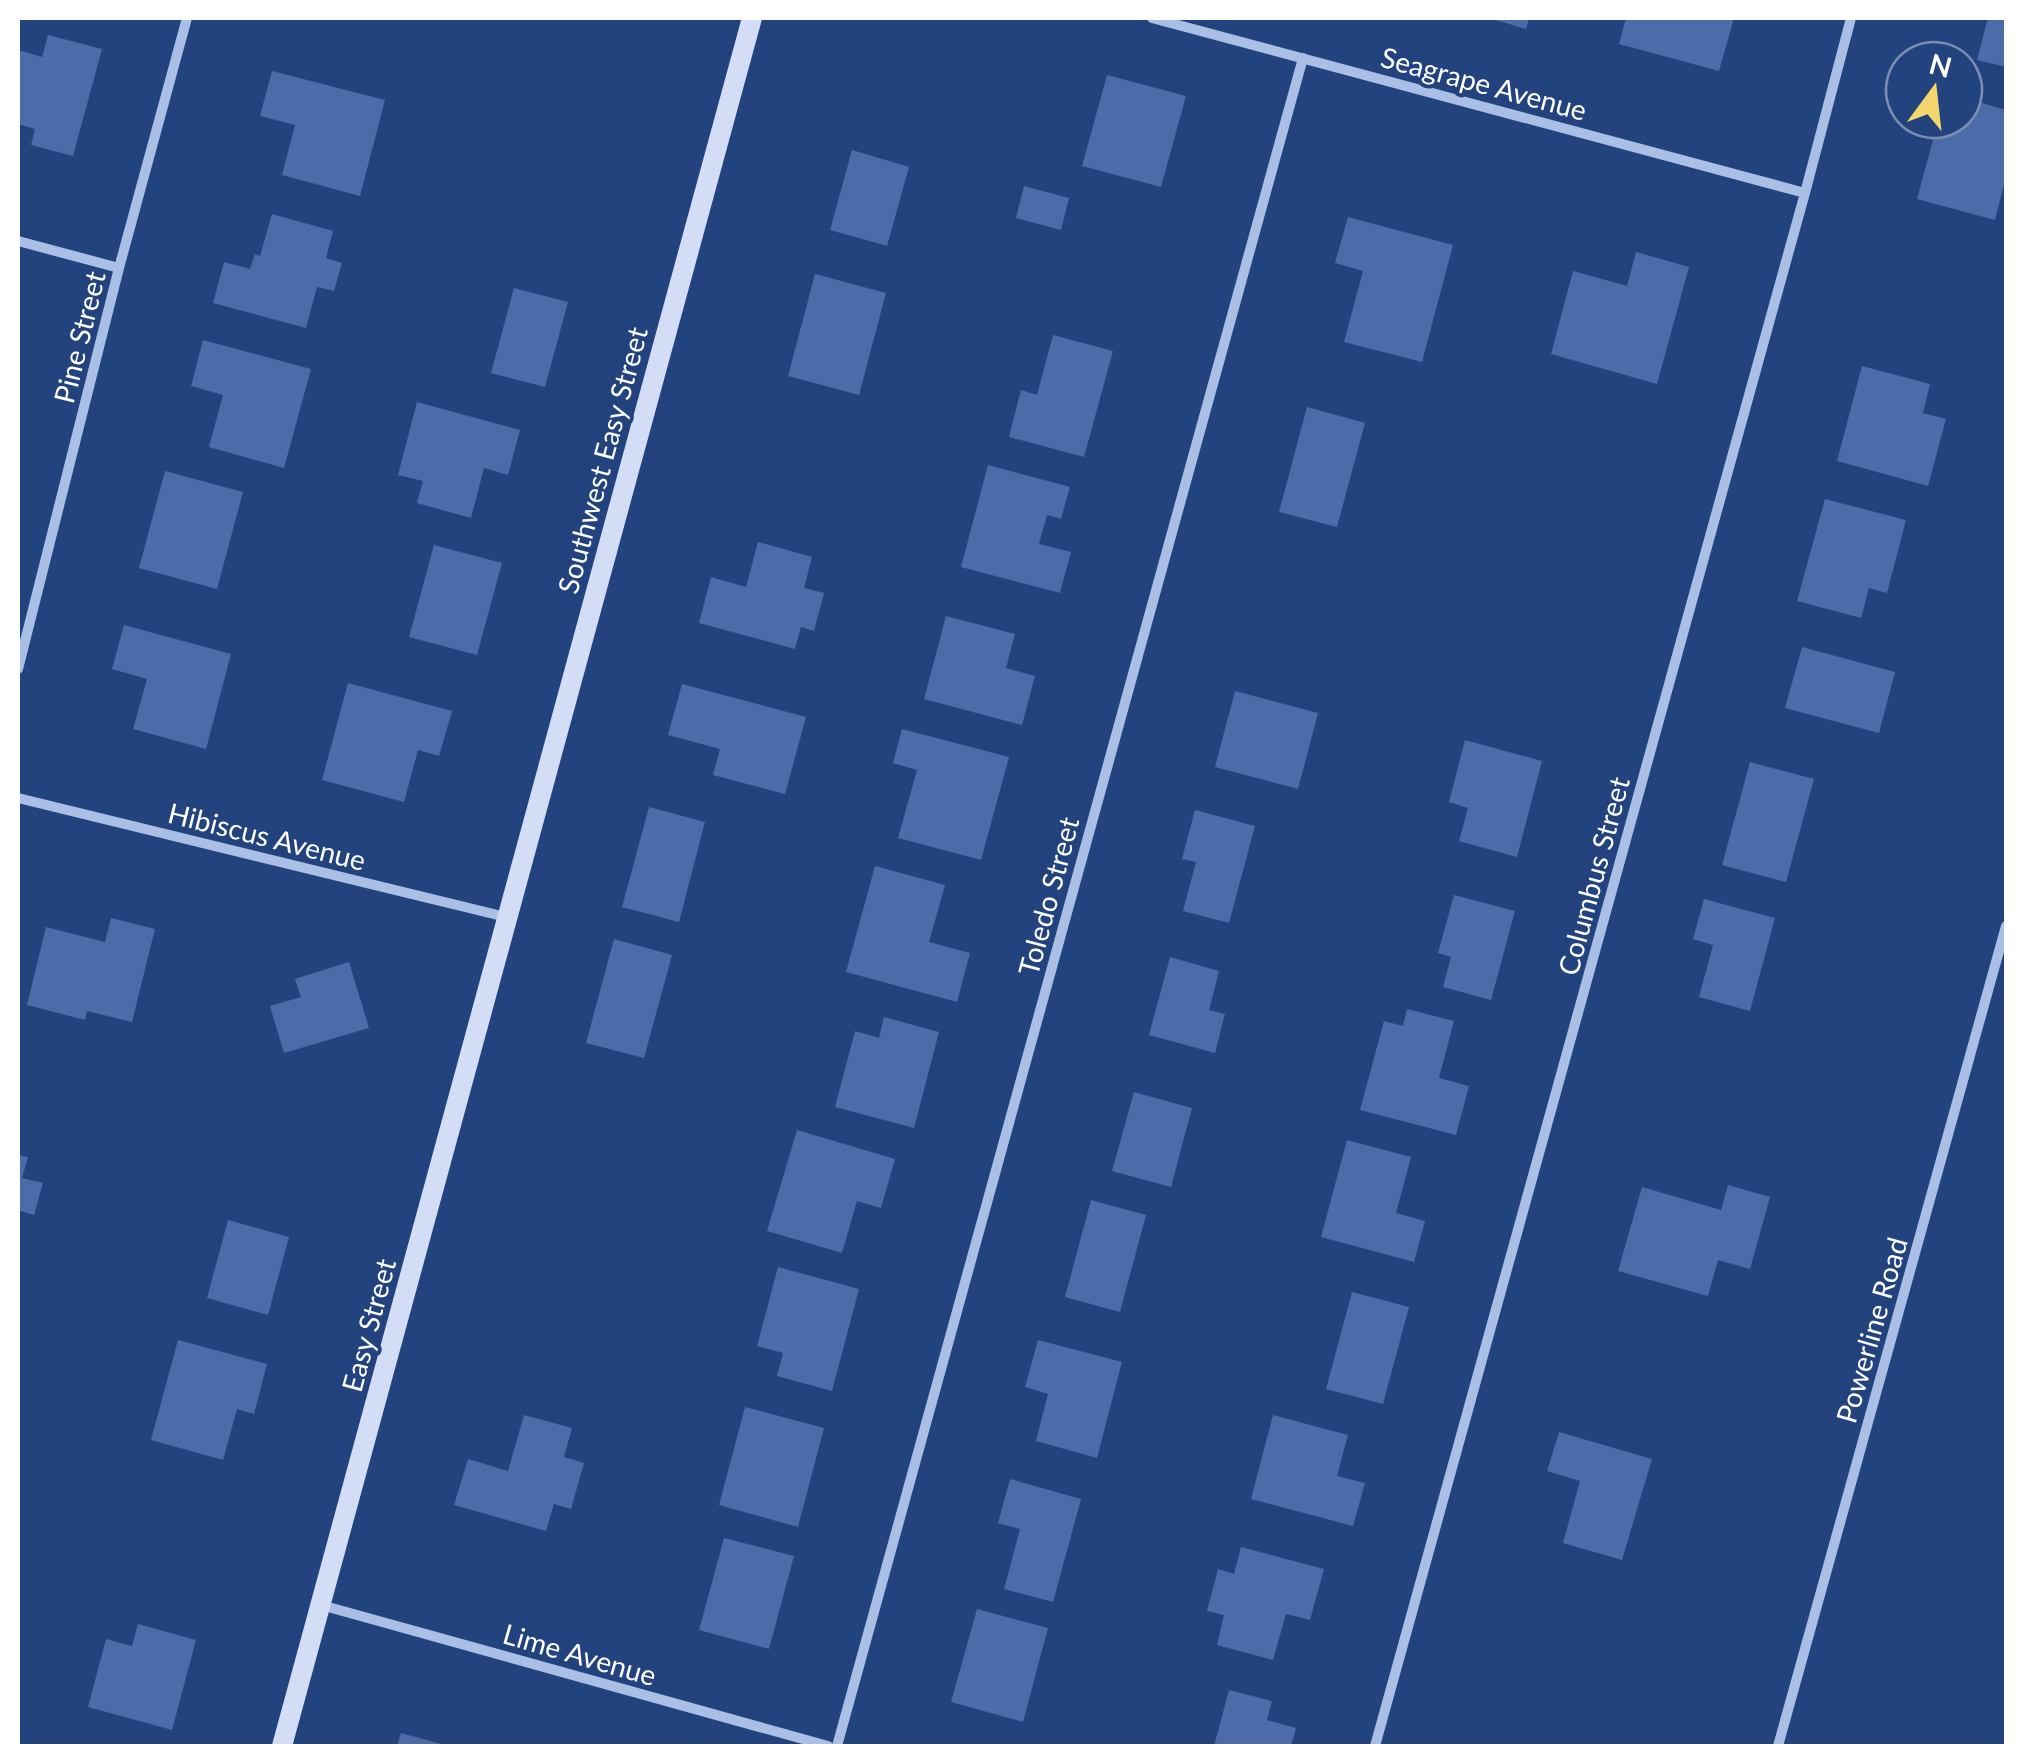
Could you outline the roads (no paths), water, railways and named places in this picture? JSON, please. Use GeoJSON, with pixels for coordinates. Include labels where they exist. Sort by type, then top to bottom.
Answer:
{"type":"FeatureCollection","features":[{"type":"Feature","properties":{"kind":"street","name":"Pine Street"},"geometry":{"type":"LineString","coordinates":[[18,669],[119,268],[187,18]]}},
{"type":"Feature","properties":{"kind":"street","name":"Southwest Easy Street"},"geometry":{"type":"LineString","coordinates":[[506,917],[752,18]]}},
{"type":"Feature","properties":{"kind":"street","name":"Seagrape Avenue"},"geometry":{"type":"LineString","coordinates":[[1152,18],[1806,193]]}},
{"type":"Feature","properties":{"kind":"street","name":"Columbus Street"},"geometry":{"type":"LineString","coordinates":[[1375,1746],[1806,193],[1850,18]]}},
{"type":"Feature","properties":{"kind":"street","name":"Toledo Street"},"geometry":{"type":"LineString","coordinates":[[837,1746],[1303,58]]}},
{"type":"Feature","properties":{"kind":"street"},"geometry":{"type":"LineString","coordinates":[[18,241],[119,268]]}},
{"type":"Feature","properties":{"kind":"street","name":"Hibiscus Avenue"},"geometry":{"type":"LineString","coordinates":[[18,798],[506,917]]}},
{"type":"Feature","properties":{"kind":"street","name":"Easy Street"},"geometry":{"type":"LineString","coordinates":[[282,1746],[506,917]]}},
{"type":"Feature","properties":{"kind":"street","name":"Powerline Road"},"geometry":{"type":"LineString","coordinates":[[1778,1746],[2006,926]]}},
{"type":"Feature","properties":{"kind":"street","name":"Lime Avenue"},"geometry":{"type":"LineString","coordinates":[[320,1605],[828,1746]]}}]}
